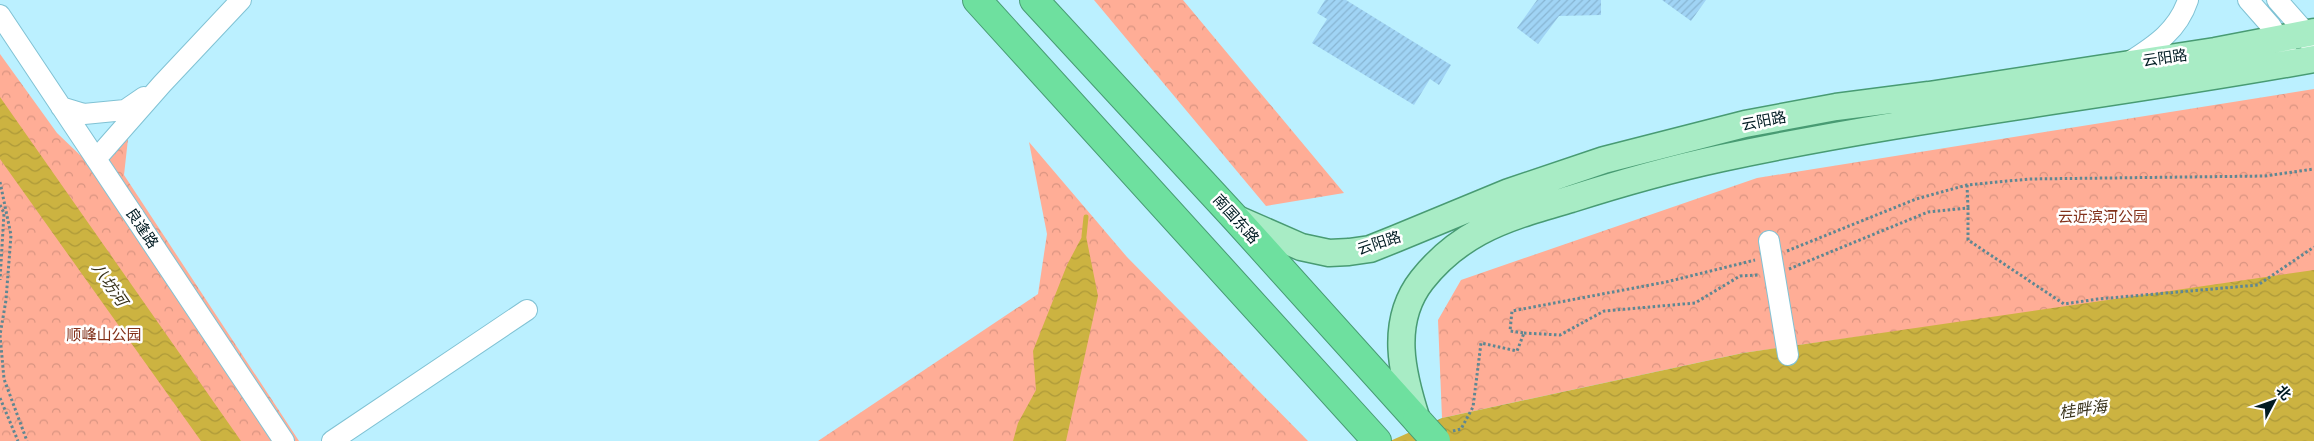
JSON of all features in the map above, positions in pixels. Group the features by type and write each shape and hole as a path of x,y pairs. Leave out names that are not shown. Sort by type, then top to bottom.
{"highway":[{"path":"978,0 1369,432"},
{"name":"南国东路","path":"1034,0 1236,219 1417,420 1441,437"}],"main road":[{"name":"云阳路","path":"1236,219 1301,248 1329,252 1370,249 1509,192 1604,160 1745,124 1836,107 1929,95 2280,39 2308,48"},
{"name":"云阳路","path":"1417,420 1405,384 1401,339 1408,305 1420,282 1437,263 1459,245 1505,221 1634,179 1765,149 2308,48"},
{"path":"1604,160 1589,172 1592,180 1634,179"}],"street":[{"path":"96,159 162,84 241,0"},
{"path":"2127,63 2154,46 2170,33 2183,15 2188,0"},
{"path":"2248,0 2280,39"},
{"path":"2277,0 2308,48"},
{"name":"良逢路","path":"0,15 284,441"},
{"path":"61,107 84,114 125,110 162,84"},
{"path":"1772,257 1788,355"},
{"path":"332,441 527,310"}],"path":[{"path":"1968,208 1928,212 1772,257 1666,282 1512,310 1510,332 1560,335 1604,310 1695,303 1772,257 1916,199 1967,186 2029,179 2266,176 2314,169"},
{"path":"0,182 11,236 6,300 0,335 4,379 28,441"},
{"path":"1967,186 1968,240 2064,304 2098,299 2258,286 2314,248"},
{"path":"0,206 4,213 0,280"},
{"path":"1441,437 1461,429 1473,406 1481,343 1517,351 1524,333"},
{"path":"0,398 18,441"}],"green space":[{"path":"1094,0 1183,0 1344,193 1266,206"},
{"name":"顺峰山公园","path":"0,54 57,133 80,155 128,139 124,175 299,441 0,441"},
{"name":"云近滨河公园","path":"2314,89 2314,273 1743,353 1442,418 1438,320 1461,280 1757,178"},
{"path":"1029,142 1127,257 1308,441 818,441 1038,294 1047,234"}],"water":[{"name":"八坊河","path":"0,97 241,441 201,441 0,159"},
{"path":"1085,231 1098,296 1066,441 1013,441 1018,423 1036,390 1033,351 1067,265"},
{"name":"桂畔海","path":"2314,270 2314,441 1390,441 1442,418 1743,353"}],"building":[{"path":"1325,0 1346,0 1451,65 1439,85 1430,79 1414,105 1312,43 1327,19 1317,13"},
{"path":"1537,0 1601,0 1601,15 1559,16 1538,44 1517,28"},
{"path":"1662,0 1706,0 1691,21"}],"waterway":[{"path":"1084,236 1086,217"}]}
